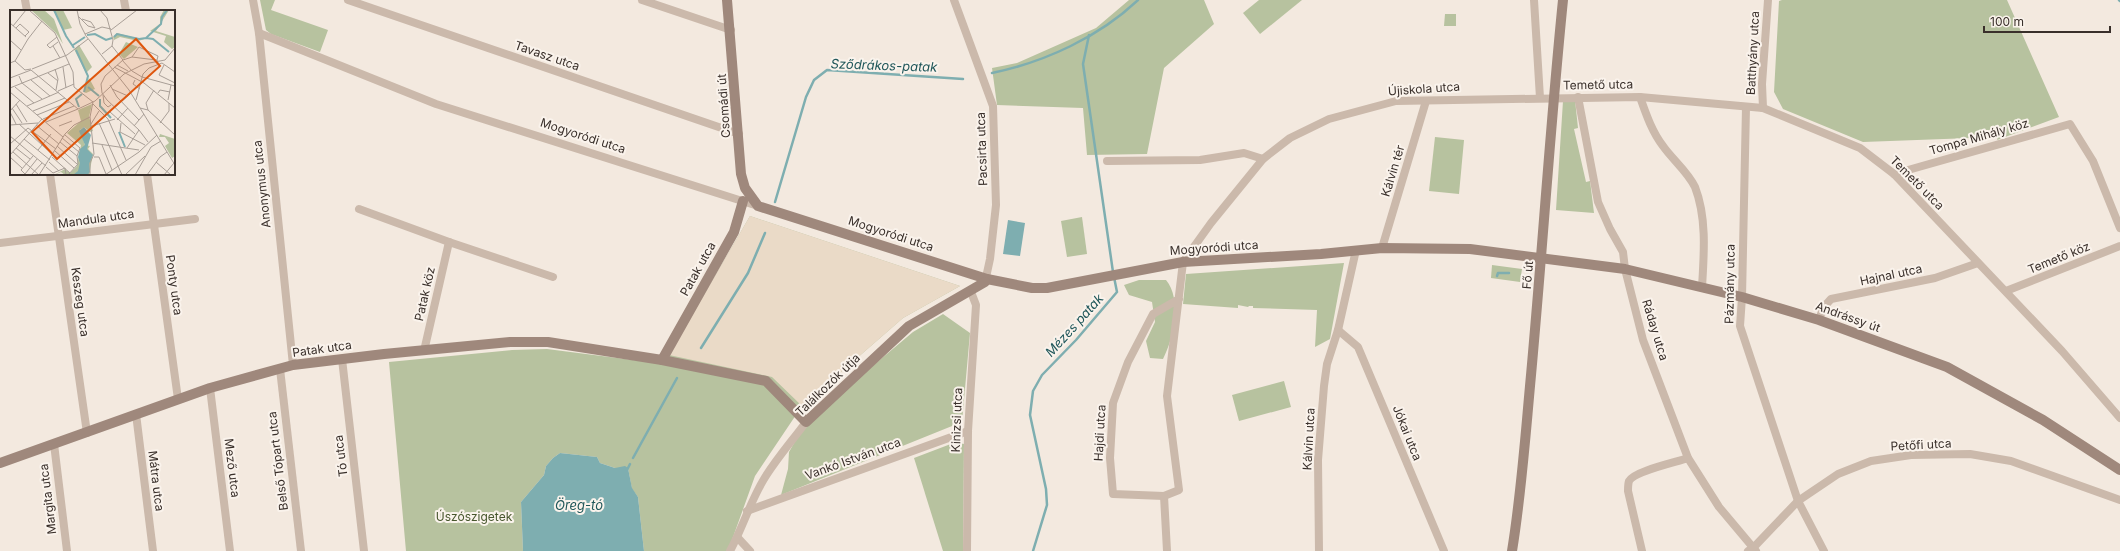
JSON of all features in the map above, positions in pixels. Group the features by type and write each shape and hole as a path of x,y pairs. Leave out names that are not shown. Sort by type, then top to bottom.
{"main road":[{"name":"Csomádi út","path":"727,0 731,30 741,174 745,188 758,206"},
{"name":"Fő út","path":"1512,551 1519,507 1542,257 1553,98 1563,0"},
{"name":"Patak utca","path":"662,360 734,232 744,201"},
{"name":"Mogyoródi utca","path":"758,206 986,280 1032,288 1046,288 1183,262 1382,248 1470,249 1542,257"},
{"name":"Andrássy út","path":"1542,257 1625,269 1702,286 1819,320 1947,367 2043,420 2120,470"},
{"name":"Találkozók útja","path":"806,422 909,326 971,292 986,280"},
{"name":"Patak utca","path":"0,463 210,388 293,365 342,358 510,342 548,342 662,360 766,381 806,422"}],"street":[{"path":"25,0 27,10"},
{"path":"124,0 126,10"},
{"name":"Anonymus utca","path":"253,0 259,33 293,365"},
{"name":"Tavasz utca","path":"348,0 739,134"},
{"path":"642,0 731,30"},
{"name":"Pacsirta utca","path":"954,0 993,106 996,205 986,280"},
{"path":"1534,0 1540,98"},
{"name":"Batthyány utca","path":"1763,108 1762,84 1768,0"},
{"name":"Mogyoródi utca","path":"259,33 436,104 758,206"},
{"name":"Ráday utca","path":"1578,97 1598,202 1610,229 1623,252 1625,269 1643,340 1688,458 1718,507 1752,550"},
{"path":"1640,97 1651,126 1662,146 1694,186 1700,206 1704,240 1702,286"},
{"name":"Temető utca","path":"1553,98 1640,97 1763,108 1860,148 1894,174 2062,351 2120,418"},
{"name":"Újiskola utca","path":"1183,262 1211,223 1263,159 1290,138 1329,119 1396,101 1426,101 1470,98 1553,98"},
{"name":"Kálvin tér","path":"1382,248 1426,101"},
{"name":"Pázmány utca","path":"1746,107 1742,297 1740,326 1798,501 1824,551"},
{"name":"Tompa Mihály köz","path":"1894,174 2070,124 2093,161 2120,228"},
{"path":"1107,161 1200,160 1244,154 1263,159"},
{"name":"Keszeg utca","path":"50,175 86,432"},
{"name":"Ponty utca","path":"147,175 178,399"},
{"name":"Patak utca","path":"744,201 745,188"},
{"path":"359,209 448,242 553,277"},
{"name":"Mandula utca","path":"0,243 195,219"},
{"name":"Patak köz","path":"424,351 448,242"},
{"name":"Temető köz","path":"2006,292 2120,246"},
{"path":"1338,330 1356,250"},
{"path":"1166,551 1164,496 1179,490 1166,396 1183,262"},
{"name":"Hajnal utca","path":"1819,320 1823,308 1831,299 1935,278 1978,263"},
{"name":"Kinizsi utca","path":"967,551 968,431 976,305 971,292"},
{"name":"Hajdi utca","path":"1164,496 1113,494 1110,458 1113,403 1128,362 1153,314 1179,299"},
{"name":"Kálvin utca","path":"1319,551 1318,460 1324,386 1327,364 1338,330"},
{"name":"Jókai utca","path":"1338,330 1358,347 1444,551"},
{"name":"Tó utca","path":"342,358 364,551"},
{"name":"Belső Tópart utca","path":"280,369 301,551"},
{"name":"Mező utca","path":"210,388 230,551"},
{"name":"Mátra utca","path":"136,414 153,551"},
{"name":"Találkozók útja","path":"730,551 738,538 747,510 764,478 806,422"},
{"name":"Vankó István utca","path":"747,510 968,431"},
{"name":"Margita utca","path":"54,444 67,551"},
{"name":"Petőfi utca","path":"1752,550 1798,501 1838,474 1871,461 1911,455 1970,454 2011,461 2120,500"},
{"path":"1642,551 1628,491 1629,481 1635,475 1688,458"},
{"path":"738,538 750,551"}],"green space":[{"path":"260,0 275,0 271,10 328,30 320,52 271,34 266,30"},
{"path":"1129,0 1204,0 1214,24 1164,68 1147,154 1087,155 1083,108 997,105 992,68 1017,63 1096,28"},
{"path":"1259,0 1302,0 1260,34 1243,13"},
{"path":"2007,0 2059,117 1997,140 1998,137 1863,142 1783,109 1774,92 1779,1"},
{"path":"1445,14 1456,14 1456,26 1444,26"},
{"path":"1575,100 1578,128 1574,129 1586,182 1590,181 1594,213 1556,210 1563,101"},
{"path":"1435,137 1464,140 1459,194 1429,191"},
{"name":"Úszószigetek","path":"750,216 960,286 903,318 802,406 755,476 728,551 644,551 638,497 632,489 628,468 615,468 600,463 597,457 560,453 546,466 544,475 521,502 523,551 406,551 389,362 512,350 547,349 664,364"},
{"path":"1082,217 1087,254 1067,257 1061,221"},
{"path":"1344,263 1330,339 1315,347 1317,310 1253,308 1253,306 1248,307 1238,305 1238,308 1183,304 1186,274"},
{"path":"1492,265 1522,269 1520,282 1491,278"},
{"path":"1139,280 1166,280 1174,297 1175,319 1167,350 1163,359 1150,358 1146,341 1155,322 1152,302 1129,295 1124,285"},
{"path":"943,314 970,333 962,422 781,495 788,469 789,452 806,422 913,332"},
{"path":"1284,381 1291,407 1239,421 1232,395"},
{"path":"956,442 964,444 963,551 943,551 914,458"}],"shaded area":[{"path":"750,216 960,286 903,318 802,406 772,377 669,355"}],"water":[{"path":"1008,220 1025,223 1020,256 1003,254"},
{"name":"Öreg-tó","path":"560,453 597,457 600,463 615,468 625,466 628,468 632,488 638,497 644,551 523,551 521,502 544,475 546,466"}],"waterway":[{"name":"Sződrákos-patak","path":"992,73 1032,62 1070,46 1106,25 1138,0"},
{"name":"Mézes patak","path":"1089,35 1083,64 1113,272"},
{"name":"Sződrákos-patak","path":"775,202 806,97 814,80 827,70 963,79"},
{"name":"Sződrákos-patak","path":"701,348 748,273 765,233"},
{"path":"1497,276 1498,273 1509,273"},
{"name":"Mézes patak","path":"1033,551 1047,505 1046,489 1030,415 1033,391 1042,375 1076,340 1117,292 1114,277"},
{"name":"Sződrákos-patak","path":"633,458 677,378"},
{"name":"Sződrákos-patak","path":"627,470 630,464"}]}
